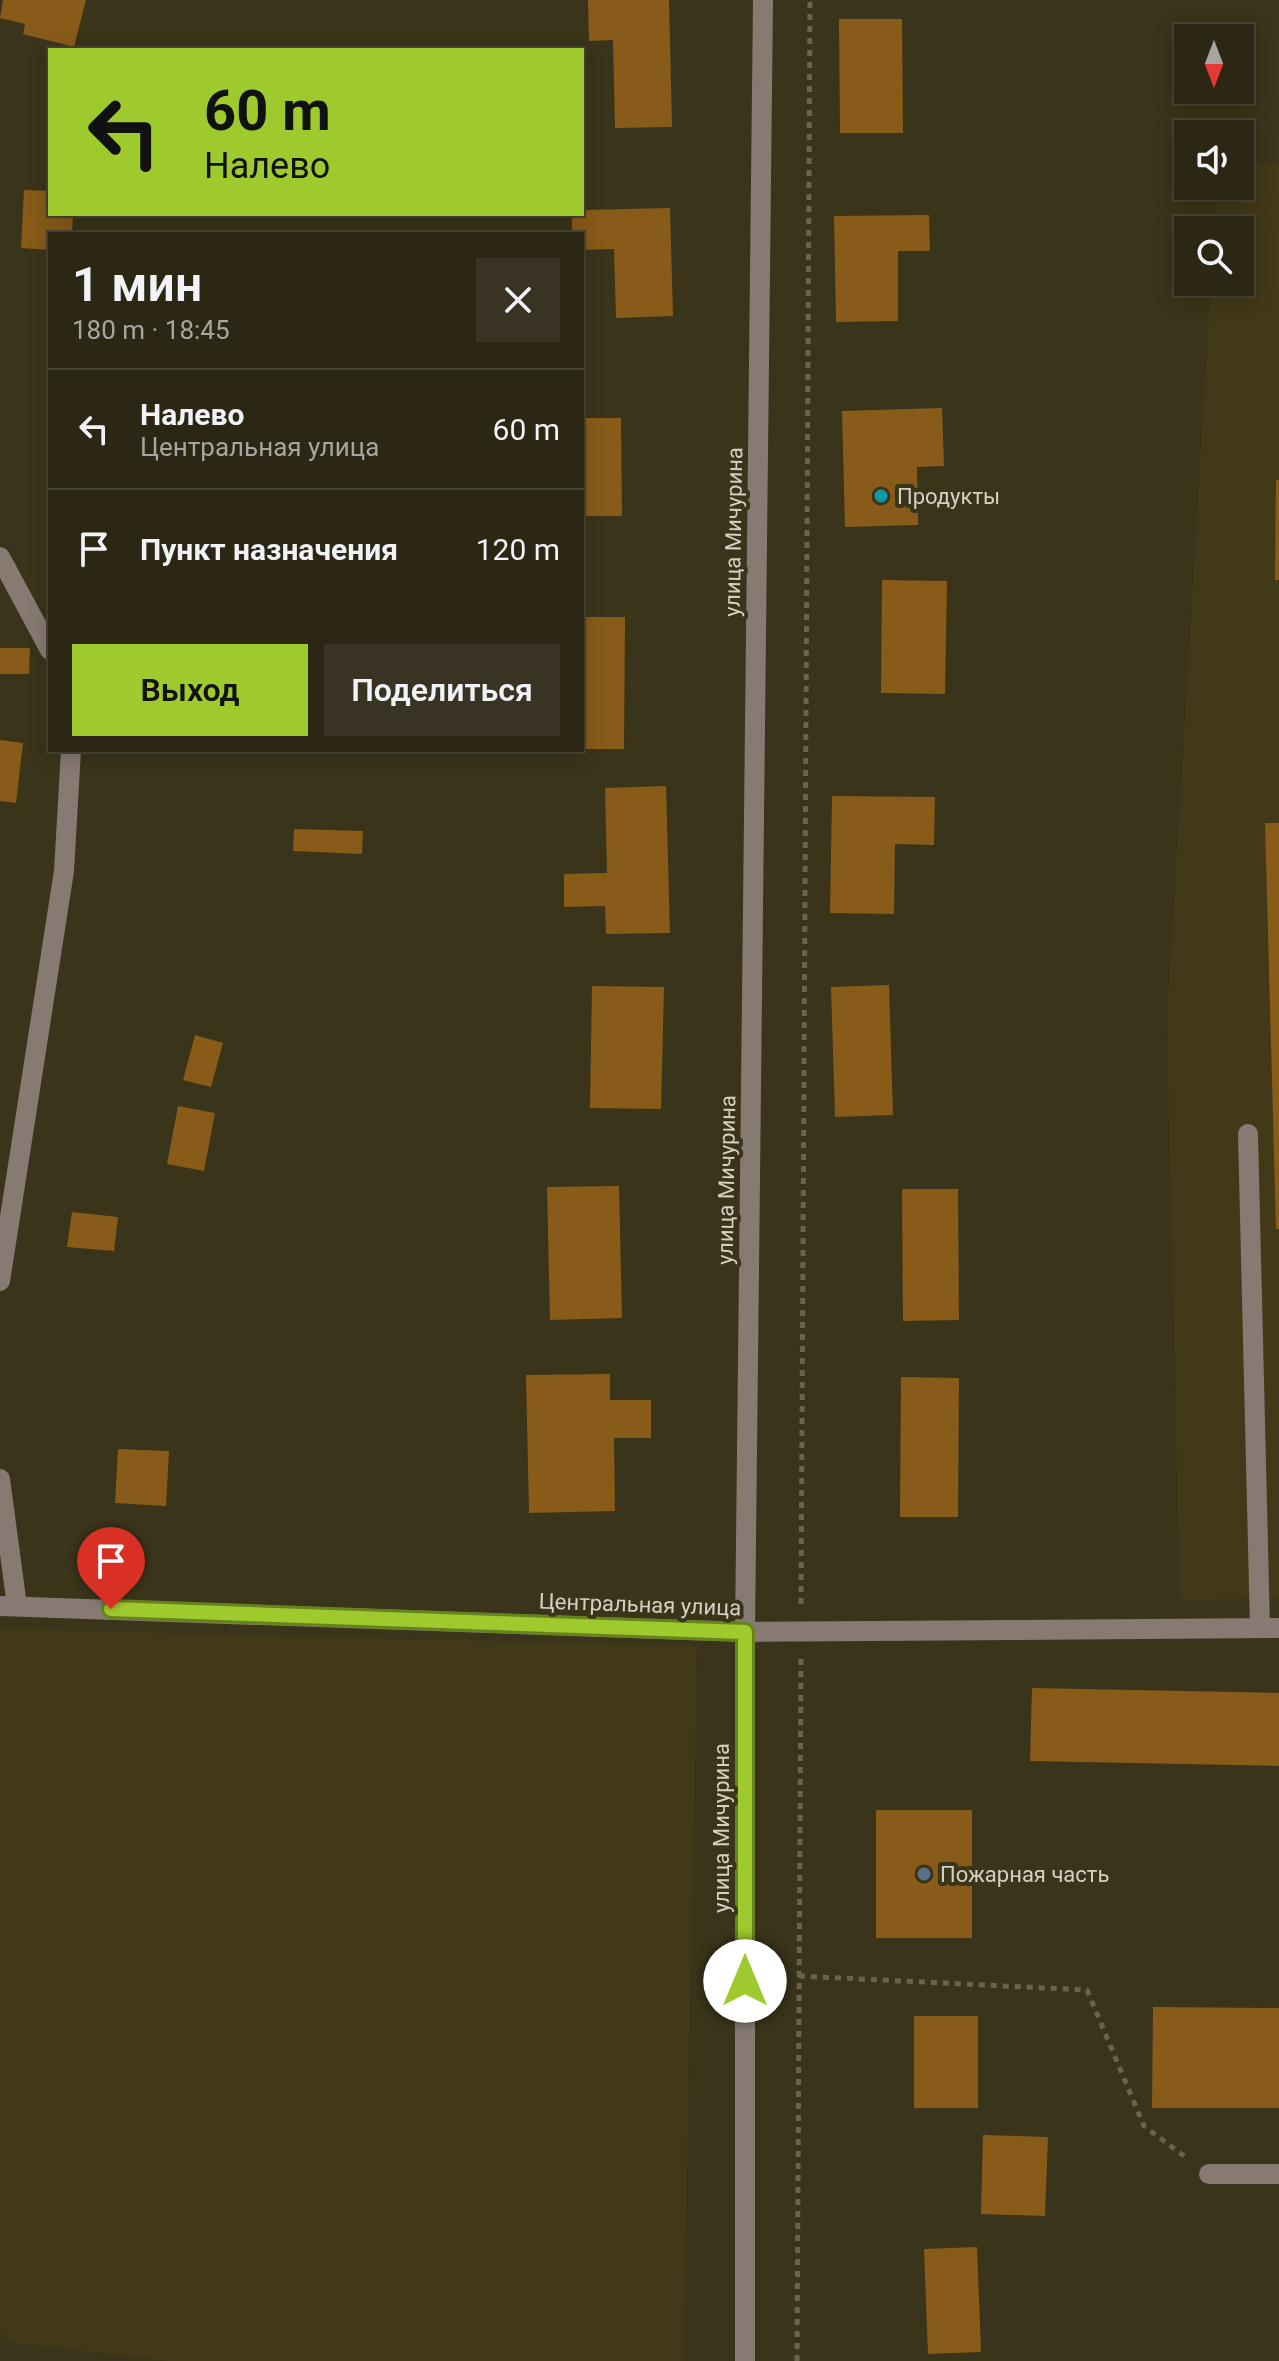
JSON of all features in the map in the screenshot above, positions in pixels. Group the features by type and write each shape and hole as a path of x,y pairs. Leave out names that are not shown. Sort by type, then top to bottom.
{"street":[{"name":"улица Мичурина","path":"745,2361 745,1632 763,0"},
{"path":"0,557 48,646"},
{"path":"0,1281 64,871 71,752"},
{"path":"1248,1134 1269,1628"},
{"path":"0,1479 8,1606"},
{"name":"Центральная улица","path":"8,1606 745,1632 1269,1628"},
{"path":"1209,2174 1279,2174"}],"path":[{"path":"797,2361 810,0"},
{"path":"799,1976 1087,1990 1144,2126 1209,2174"}],"shaded area":[{"path":"1279,161 1279,1598 1180,1600 1167,1021 1210,296 1254,296 1254,216 1215,216 1215,200 1254,200 1254,165"},
{"path":"0,1629 697,1646 683,2361 169,2361 16,2343 0,2333"}],"building":[{"path":"3,0 86,0 74,47 23,34 25,24 0,18"},
{"path":"588,0 669,0 672,127 615,128 613,40 589,41"},
{"path":"839,19 902,19 903,133 840,133"},
{"path":"24,190 48,191 48,216 73,216 72,232 48,232 48,250 21,248"},
{"path":"670,208 673,316 616,318 614,249 584,250 584,232 572,232 572,216 584,216 584,210"},
{"path":"929,215 930,251 898,251 898,321 836,322 834,216"},
{"name":"Продукты","path":"942,408 944,466 917,467 918,525 845,527 842,411"},
{"path":"584,418 621,418 622,516 584,516"},
{"path":"1276,480 1279,480 1279,580 1275,580"},
{"path":"882,580 947,581 945,694 881,693"},
{"path":"584,617 625,617 624,749 584,749"},
{"path":"0,648 30,648 29,674 0,674"},
{"path":"0,740 23,743 16,803 0,801"},
{"path":"666,786 670,933 606,934 605,906 564,907 564,874 607,873 605,788"},
{"path":"832,796 935,797 934,845 895,844 894,914 830,913"},
{"path":"1265,823 1279,823 1279,1229 1276,1229"},
{"path":"294,829 363,831 362,854 293,851"},
{"path":"889,985 893,1115 835,1117 831,987"},
{"path":"592,986 664,987 661,1109 590,1108"},
{"path":"195,1035 223,1043 211,1087 183,1080"},
{"path":"178,1106 215,1113 204,1171 167,1164"},
{"path":"619,1186 622,1318 550,1320 547,1187"},
{"path":"902,1189 958,1189 959,1320 903,1321"},
{"path":"72,1212 118,1217 114,1251 67,1247"},
{"path":"610,1374 610,1400 651,1400 651,1438 614,1438 615,1511 529,1513 526,1375"},
{"path":"901,1377 959,1378 958,1517 900,1517"},
{"path":"118,1449 169,1451 166,1506 115,1503"},
{"path":"1032,1688 1279,1693 1279,1766 1030,1761"},
{"name":"Пожарная часть","path":"876,1810 972,1810 972,1938 876,1938"},
{"path":"1153,2007 1279,2008 1279,2108 1152,2108"},
{"path":"914,2016 978,2016 978,2108 914,2108"},
{"path":"983,2135 1048,2137 1045,2216 981,2214"},
{"path":"977,2247 981,2352 928,2354 924,2249"}],"place":[{"name":"Продукты","path":"881,496"},
{"name":"Пожарная часть","path":"924,1874"}],"route":[{"path":"111,1609 745,1632 745,1981"}]}
